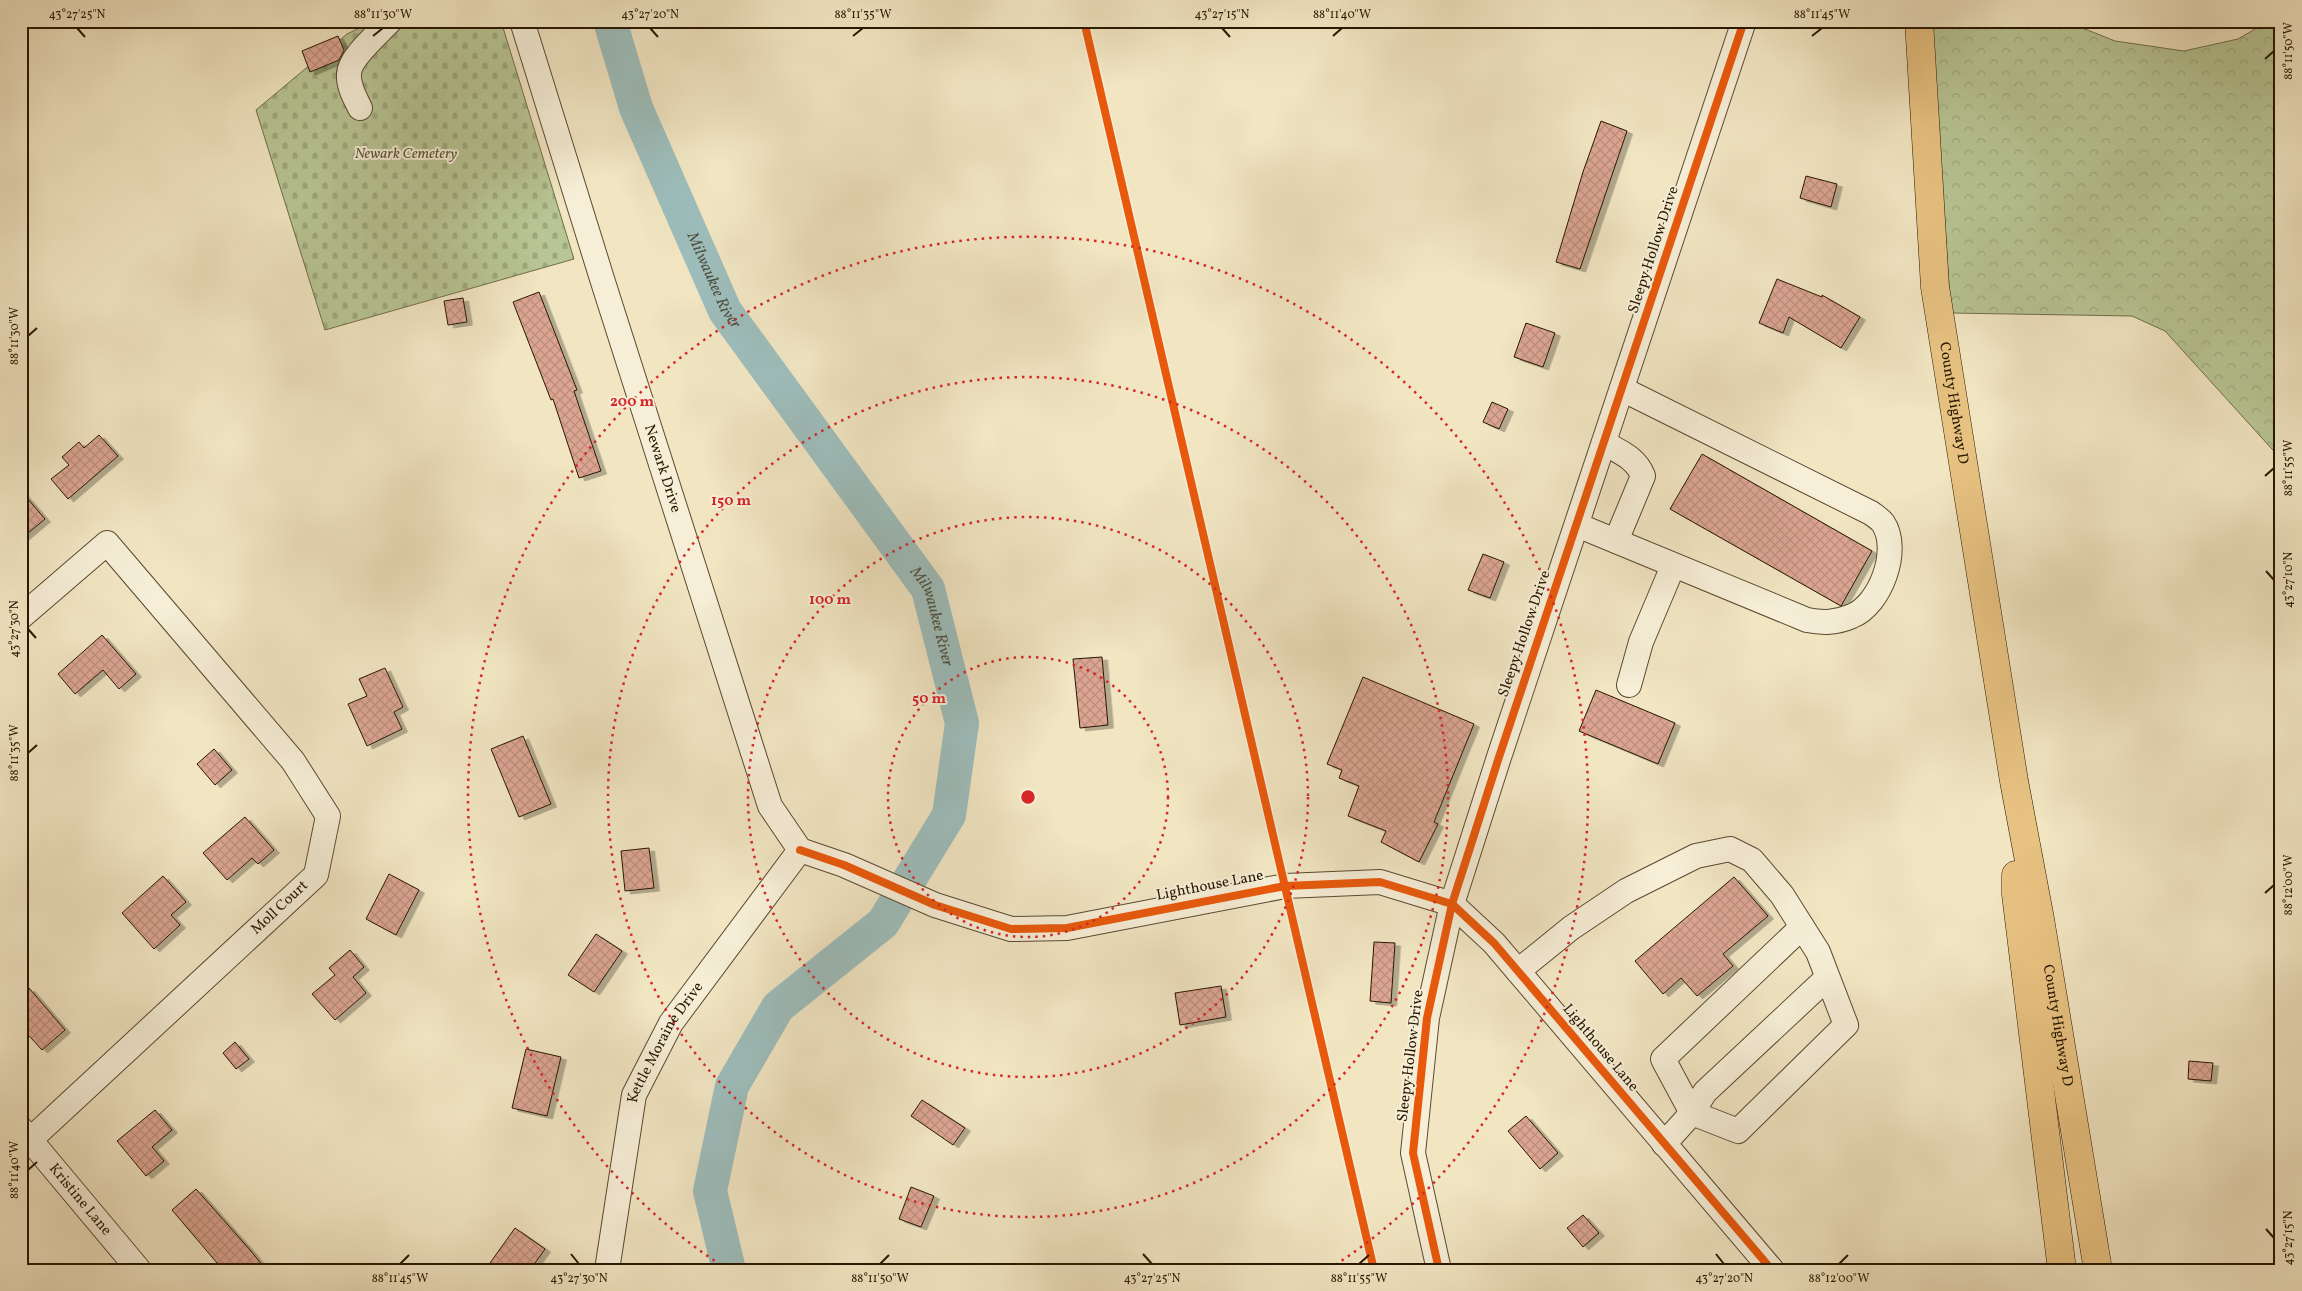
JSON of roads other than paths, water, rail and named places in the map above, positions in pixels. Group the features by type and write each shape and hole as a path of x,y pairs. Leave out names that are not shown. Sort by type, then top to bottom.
{"main road":[{"name":"County Highway D","path":"1918,21 1935,287 2014,781 2040,920 2098,1270"},
{"name":"County Highway D","path":"2014,781 2016,894 2062,1270"}],"street":[{"path":"360,108 350,86 348,73 361,51 390,21"},
{"name":"Newark Drive","path":"522,21 770,806 800,850"},
{"name":"Sleepy Hollow Drive","path":"1439,1270 1413,1153 1427,1018 1452,904 1499,756 1744,21"},
{"path":"1577,525 1806,620 1826,623 1853,616 1870,601 1885,579 1890,544 1883,523 1871,513 1622,389"},
{"path":"1604,444 1632,459 1640,466 1644,476 1616,541"},
{"name":"Moll Court","path":"21,617 106,543 293,761 328,816 316,875 26,1134"},
{"path":"1630,685 1641,642 1673,566"},
{"path":"1518,971 1571,928 1626,891 1696,856 1730,849 1752,860 1782,895 1818,952 1846,1025 1738,1131 1692,1113 1662,1059 1802,927"},
{"name":"Lighthouse Lane","path":"800,850 844,865 935,906 1011,929 1067,928 1285,886 1320,883 1380,882 1452,904 1494,943 1772,1270"},
{"name":"Kettle Moraine Drive","path":"607,1270 634,1095 671,1024 800,850"},
{"path":"1664,1144 1692,1113 1705,1092 1827,978"},
{"name":"Kristine Lane","path":"26,1134 139,1270"}],"waterway":[{"name":"Milwaukee River","path":"610,21 636,108 725,311 928,589 962,723 949,815 883,923 778,1007 732,1086 710,1191 729,1270"}],"park label":[{"name":"Newark Cemetery","path":"406,154"}]}
